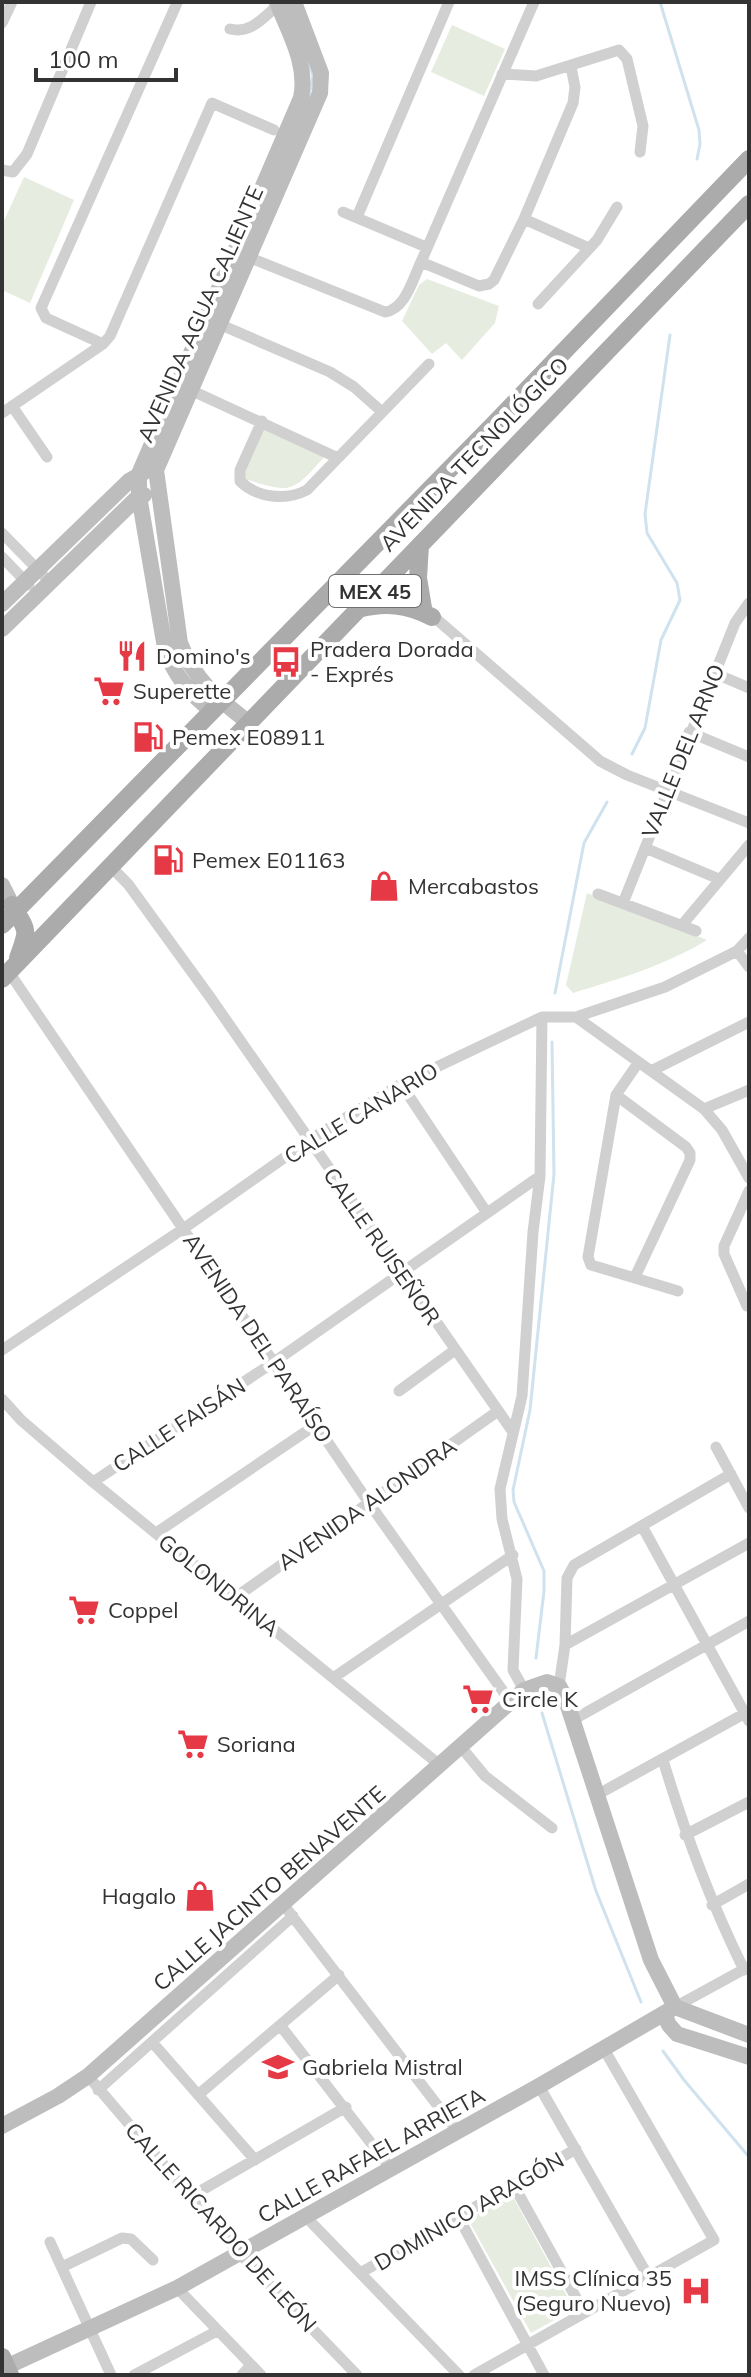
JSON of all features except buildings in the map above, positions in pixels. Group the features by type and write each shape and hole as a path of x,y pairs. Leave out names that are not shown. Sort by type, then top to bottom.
{"main road":[{"name":"AVENIDA TECNOLÓGICO","path":"7,917 494,424 749,159"},
{"name":"AVENIDA TECNOLÓGICO","path":"8,972 749,205"},
{"path":"494,424 497,439 509,452"},
{"path":"470,448 480,449 485,454 491,470"},
{"path":"420,545 418,578 428,613"},
{"path":"358,609 403,605 428,613"},
{"path":"7,917 26,930 26,939 8,972"}],"street":[{"path":"2,23 12,2"},
{"path":"2,170 9,172 16,169 27,154 91,2"},
{"path":"357,217 449,2"},
{"path":"103,344 46,318 41,311 177,3"},
{"path":"230,29 240,31 250,28 283,3"},
{"name":"AVENIDA AGUA CALIENTE","path":"216,706 180,643 156,470 184,387 242,254 320,93 321,73 283,3"},
{"path":"242,254 385,312 396,309 421,262 502,74 528,4"},
{"path":"502,74 529,77 571,67 611,51 623,52 643,126 640,152"},
{"path":"421,262 479,286 489,284 496,277 573,103 575,87 571,67"},
{"path":"47,457 7,409 103,344 115,328 212,103 274,130"},
{"path":"538,304 589,248 617,207"},
{"path":"343,212 426,247"},
{"path":"524,219 589,248"},
{"name":"AVENIDA AGUA CALIENTE","path":"242,254 219,324 139,474 139,496 170,663 192,695 248,722"},
{"path":"219,324 330,372 354,387 381,411"},
{"path":"262,421 239,473 240,481 253,490 287,497 298,495 307,490 429,364"},
{"path":"184,387 338,458"},
{"path":"2,629 37,581 139,474 156,470"},
{"path":"2,604 37,581 139,496 158,492"},
{"path":"2,533 37,581"},
{"path":"2,557 37,581"},
{"path":"388,577 600,761 627,775 749,823"},
{"name":"VALLE DEL ARNO","path":"623,903 689,732 735,623 749,603"},
{"path":"735,623 749,628"},
{"path":"714,673 749,688"},
{"path":"689,732 749,757"},
{"path":"682,925 749,845"},
{"path":"645,848 719,879"},
{"name":"CALLE RUISEÑOR","path":"110,866 128,884 210,997 513,1432"},
{"path":"2,885 7,917"},
{"path":"598,894 696,931"},
{"name":"CALLE CANARIO","path":"2,1350 308,1141 401,1084 542,1017 576,1017 665,987 737,951 749,938"},
{"path":"737,951 749,967"},
{"name":"AVENIDA DEL PARAÍSO","path":"8,972 369,1503 510,1701"},
{"path":"542,1017 540,1176 533,1232 522,1396 500,1489 502,1519 517,1579 513,1670 524,1690 547,1682 559,1686"},
{"path":"576,1017 704,1109 722,1130 749,1178"},
{"path":"651,1071 749,1022"},
{"path":"638,1063 616,1095 588,1257 591,1265 678,1291"},
{"path":"401,1084 487,1213"},
{"path":"704,1109 749,1090"},
{"path":"616,1095 690,1153 690,1160 635,1277"},
{"name":"CALLE FAISÁN","path":"93,1482 274,1362 540,1176"},
{"path":"747,1306 724,1254 724,1246 749,1191"},
{"path":"399,1391 455,1350"},
{"name":"GOLONDRINA","path":"2,1399 30,1429 93,1482 441,1766"},
{"name":"AVENIDA ALONDRA","path":"236,1597 498,1411"},
{"path":"156,1533 317,1424"},
{"path":"716,1447 749,1508"},
{"path":"731,1474 574,1565 567,1578 565,1645 559,1686 670,2010 669,2025 677,2034 749,2057"},
{"path":"595,1796 748,1715 642,1526"},
{"path":"565,1645 749,1543"},
{"path":"333,1678 513,1555"},
{"path":"571,1721 749,1621"},
{"name":"CALLE JACINTO BENAVENTE","path":"2,2126 58,2096 93,2083 288,1910 524,1690"},
{"path":"461,1747 485,1776 552,1828"},
{"path":"663,1760 685,1835 712,1905 747,1968"},
{"path":"685,1835 749,1802"},
{"path":"712,1905 749,1884"},
{"path":"93,2083 152,2042 288,1910 458,2132"},
{"name":"CALLE RAFAEL ARRIETA","path":"6,2366 177,2288 747,1968"},
{"path":"198,2095 339,1975"},
{"path":"670,2010 749,2035"},
{"path":"280,2025 391,2169"},
{"path":"152,2042 255,2160"},
{"path":"474,2375 714,2240 604,2049"},
{"name":"CALLE RICARDO DE LEÓN","path":"93,2083 239,2253 357,2375"},
{"path":"539,2086 648,2276"},
{"path":"190,2197 346,2107"},
{"name":"DOMINICO ARAGÓN","path":"362,2272 576,2149"},
{"path":"513,2184 584,2312"},
{"path":"306,2217 459,2375"},
{"path":"459,2218 544,2375"},
{"path":"62,2267 122,2238 131,2239 153,2260"},
{"path":"50,2242 111,2375"},
{"path":"177,2288 261,2375"},
{"path":"134,2375 217,2331"},
{"path":"242,2375 251,2365"}],"shaded area":[{"path":"452,25 505,49 484,96 431,72"},
{"path":"24,177 74,200 30,303 2,290 2,225"},
{"path":"427,279 499,306 495,323 462,360 446,343 432,354 402,321 419,285"},
{"path":"260,427 325,456 305,477 290,487 273,487 245,479 243,470"},
{"path":"587,893 707,940 659,964 573,993 566,985"},
{"path":"512,2195 574,2309 531,2333 468,2219"}],"waterway":[{"path":"660,2 699,130 697,159"},
{"path":"308,62 313,76 308,101"},
{"path":"632,754 645,728 661,640 680,600 677,583 647,533 645,514 670,335"},
{"path":"555,993 584,843 607,802"},
{"path":"536,1658 544,1571 514,1502 513,1490 530,1410 554,1174 552,1042"},
{"path":"542,1713 596,1891 641,2002"},
{"path":"663,2051 749,2157"}],"place":[{"name":"Domino's","path":"132,656"},
{"name":"Pradera Dorada - Exprés","path":"286,662"},
{"name":"Superette","path":"109,691"},
{"name":"Pemex E08911","path":"148,737"},
{"name":"Pemex E01163","path":"168,860"},
{"name":"Mercabastos","path":"384,886"},
{"name":"Coppel","path":"84,1610"},
{"name":"Circle K","path":"478,1699"},
{"name":"Soriana","path":"193,1744"},
{"name":"Hagalo","path":"200,1896"},
{"name":"Gabriela Mistral","path":"278,2067"},
{"name":"IMSS Clínica 35 (Seguro Nuevo)","path":"696,2291"}]}
